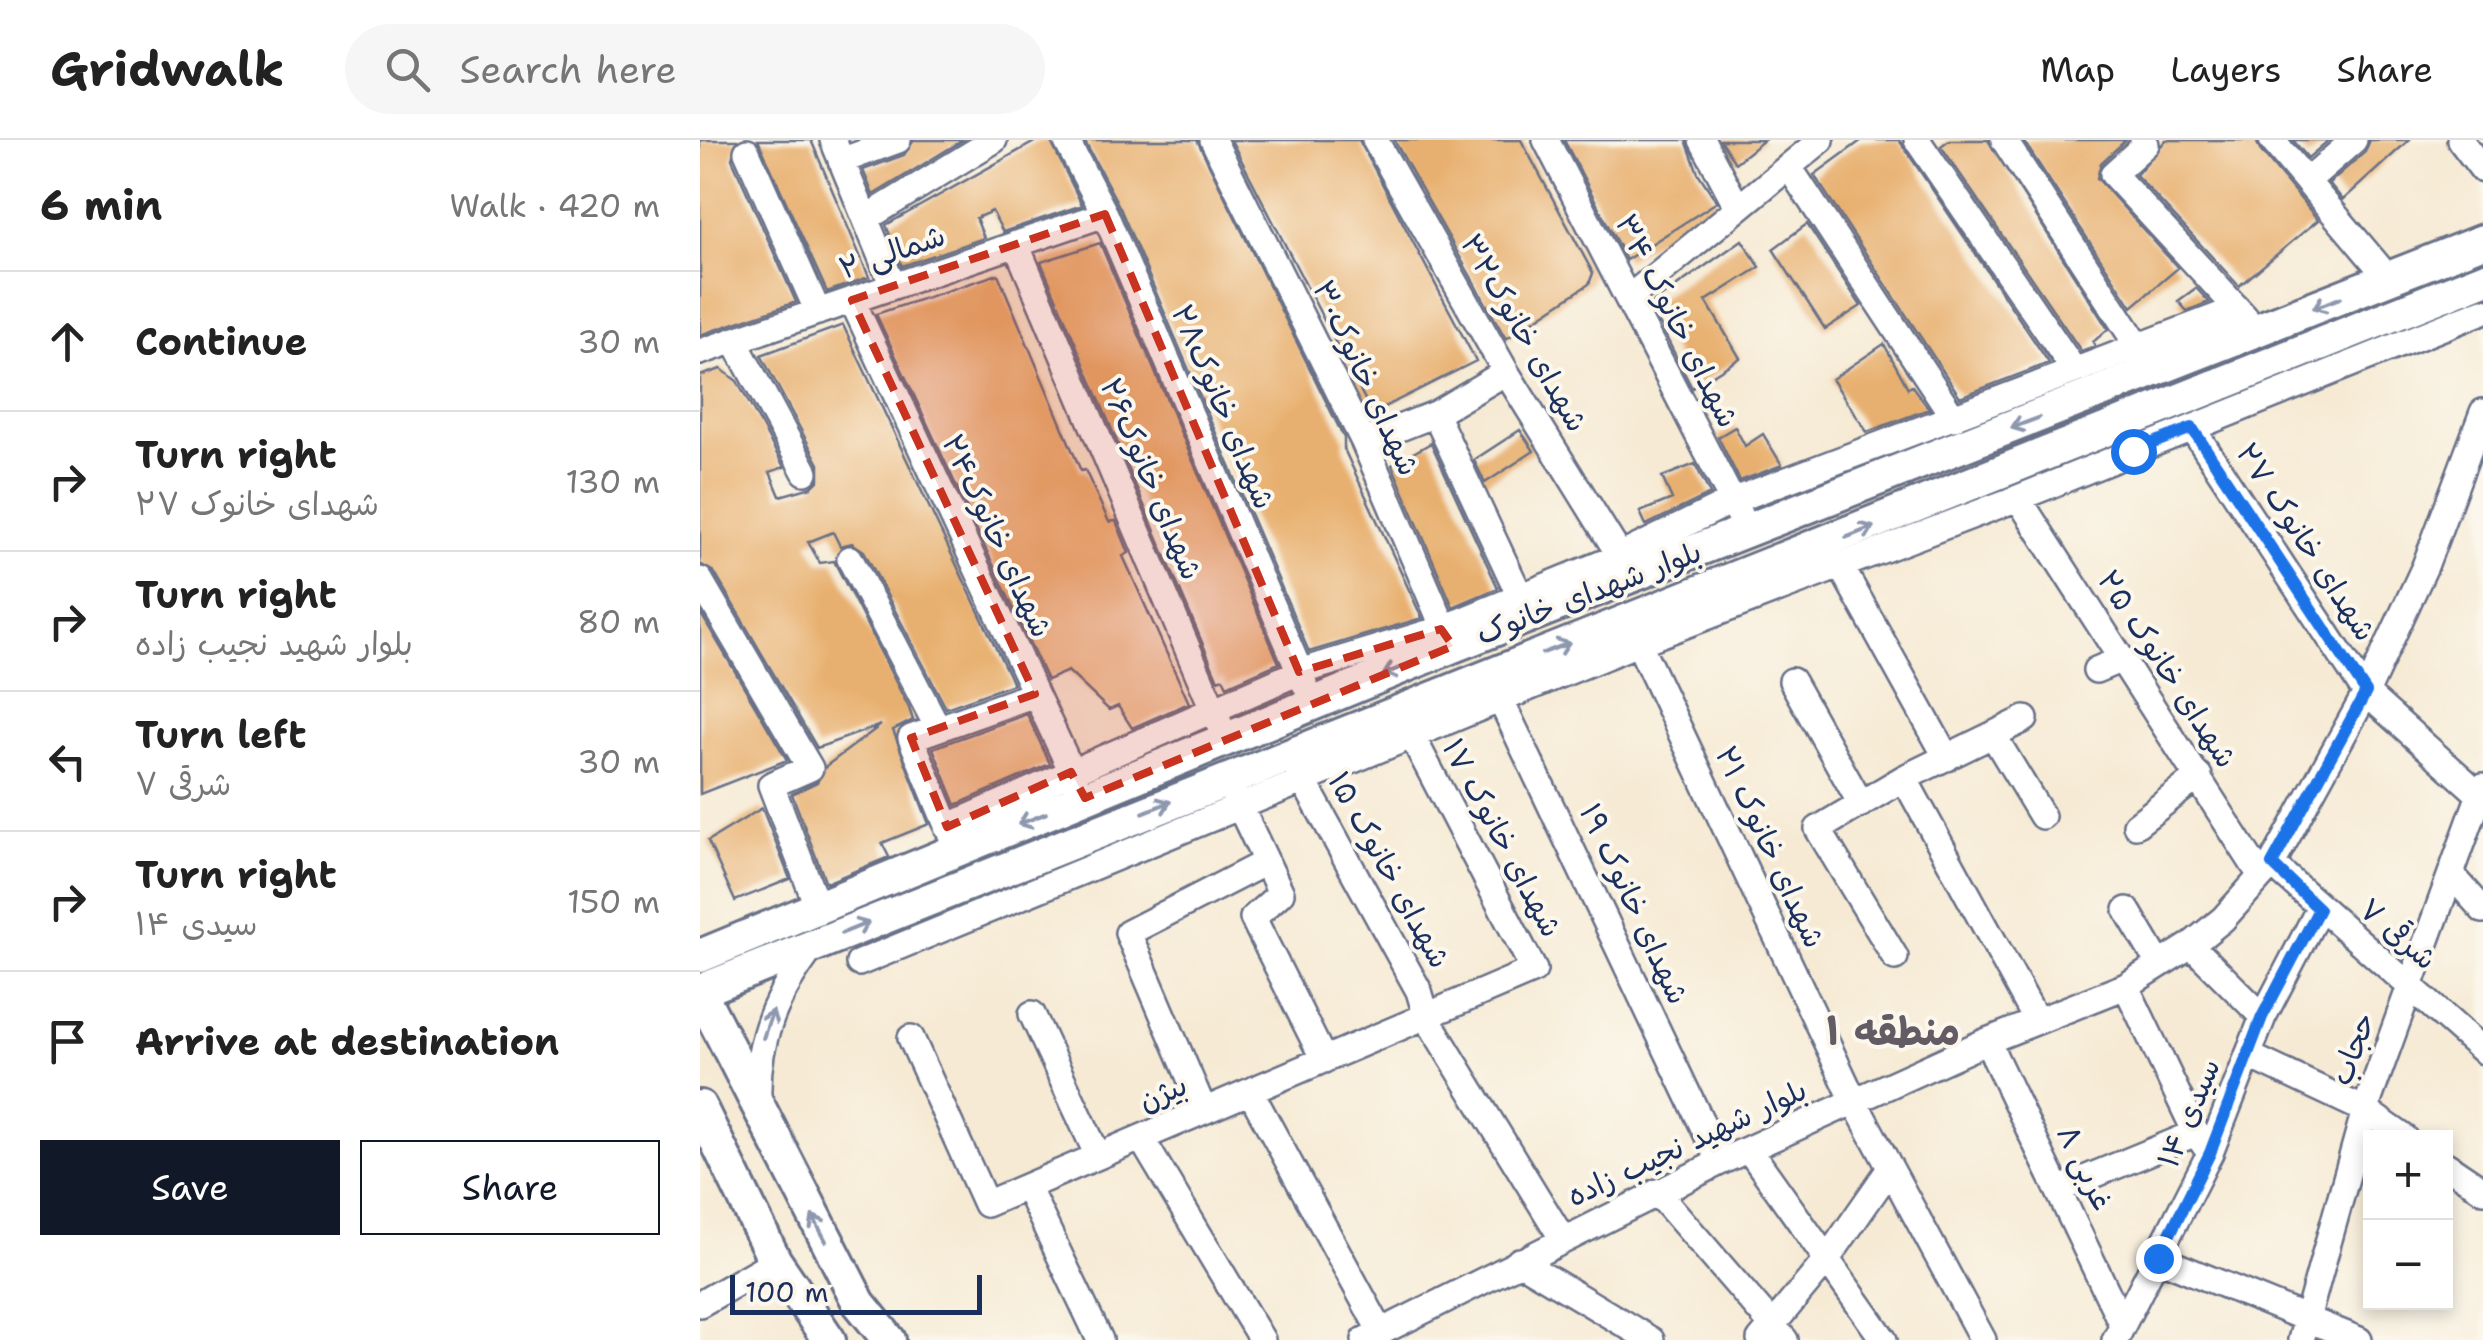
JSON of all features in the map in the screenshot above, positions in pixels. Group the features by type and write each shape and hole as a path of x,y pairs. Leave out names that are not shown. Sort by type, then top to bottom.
{"main road":[{"name":"بلوار شهدای خانوک","path":"700,956 818,908 952,838 1220,725 1314,703 1447,638 1749,532 2146,359 2247,320 2389,279 2483,241"},
{"name":"بلوار شهدای خانوک","path":"700,992 814,945 1234,793 1633,631 2128,439 2483,279"},
{"path":"700,992 707,1023 859,1303 889,1340"},
{"path":"700,1107 775,1261 828,1340"}],"street":[{"path":"893,286 868,217 837,151 898,140"},
{"path":"868,217 994,140"},
{"name":"شهدای خانوک۲۸","path":"1066,140 1106,214 1314,703"},
{"name":"شهدای خانوک۳۰","path":"1213,140 1364,442 1447,638"},
{"name":"شهدای خانوک۳۲","path":"1375,140 1506,372 1620,556"},
{"name":"۳۴ شهدای خانوک","path":"1546,140 1749,532"},
{"path":"1702,140 1738,208"},
{"path":"1630,297 1820,140"},
{"path":"1917,140 2074,370"},
{"path":"1220,725 1299,672 1447,638 1520,596 1620,556 1732,501 2074,370 2146,359 2004,140"},
{"path":"2143,140 2146,144 2113,174 2247,320"},
{"path":"2272,140 2389,279"},
{"path":"2306,181 2354,140"},
{"path":"2460,140 2483,170"},
{"path":"748,152 818,312"},
{"path":"1789,166 1954,418"},
{"name":"شمالی ۲","path":"700,352 1106,214"},
{"name":"شهدای خانوک۲۶","path":"1016,244 1220,725"},
{"name":"شهدای خانوک۲۴","path":"852,300 1078,785"},
{"path":"1723,597 1840,565 1926,519 2018,498 2128,439 2192,428 2483,311"},
{"path":"734,340 806,472"},
{"path":"1364,442 1435,414 1506,372"},
{"name":"بلوار شهید نجیب زاده","path":"1373,1336 1720,1162 1750,1152 1987,1040 2126,986 2191,946 2266,870 2366,692 2425,566 2483,412"},
{"path":"1435,414 1520,596"},
{"name":"شهدای خانوک ۲۷","path":"2192,428 2366,692 2482,791"},
{"name":"شهدای خانوک ۲۵","path":"2018,498 2198,776 2266,870"},
{"path":"850,558 938,728"},
{"path":"1840,565 1946,758"},
{"path":"700,580 810,768 771,785 818,908"},
{"name":"شهدای خانوک ۲۱","path":"1633,631 1854,1100 1983,1340"},
{"path":"2096,670 2122,659"},
{"path":"1792,682 1861,804"},
{"path":"1297,767 1412,736 1495,687"},
{"name":"شهدای خانوک ۱۹","path":"1495,687 1720,1162"},
{"path":"952,838 911,738 1034,694"},
{"path":"1895,957 1818,828 1904,778 2025,719"},
{"path":"1993,735 2042,816"},
{"name":"شهدای خانوک ۱۷","path":"1412,736 1534,970"},
{"name":"شهدای خانوک ۱۵","path":"1297,767 1419,991 1427,1018 1562,1238"},
{"path":"2136,825 2198,776"},
{"path":"1904,778 2038,1021"},
{"name":"حجاب","path":"2304,1331 2365,1110 2482,791"},
{"path":"859,963 1234,793 1281,893 1253,918 1324,1060"},
{"path":"1204,1111 1128,933 1266,862"},
{"name":"شرقی ۷","path":"2266,870 2319,909 2483,1051"},
{"path":"2452,875 2483,910"},
{"name":"سیدی ۱۴","path":"2119,1332 2158,1258 2203,1143 2248,1055 2262,1017 2319,909"},
{"path":"2127,910 2159,964"},
{"path":"758,1114 757,1063 766,1029 779,995 814,945"},
{"path":"2191,946 2262,1017"},
{"name":"بیژن","path":"911,1038 986,1204 1534,970"},
{"path":"2060,1189 2203,1143 2126,986"},
{"path":"1032,1014 1098,1156"},
{"name":"غربی ۸","path":"1987,1040 2060,1189 2119,1332"},
{"path":"2248,1055 2365,1110 2394,1130"},
{"path":"1250,1091 1373,1336"},
{"path":"1141,1138 1262,1340"},
{"path":"1750,1152 1884,1340"},
{"path":"1658,1192 1772,1335 1889,1170"},
{"path":"2453,1170 2483,1190"},
{"path":"1027,1186 1100,1340"},
{"path":"2158,1258 2304,1331 2359,1340"},
{"path":"700,1304 775,1261"},
{"path":"1519,1261 1651,1340"}],"highlighted area":[{"path":"1105,214 1299,672 1441,629 1453,646 1085,798 1071,772 947,827 911,738 1035,694 852,300"}],"building":[{"path":"700,140 737,140 732,159 796,302 700,335"},
{"path":"758,140 811,140 869,277 827,292"},
{"path":"914,140 963,140 873,195 863,170 904,155"},
{"path":"1038,140 1050,140 1082,205 1003,232 992,211 976,218 984,238 902,266 886,225"},
{"path":"1084,140 1197,140 1344,438 1344,449 1422,618 1309,652 1120,208"},
{"path":"1231,140 1359,140 1476,361 1372,413"},
{"path":"1394,140 1521,140 1593,273 1589,284 1506,339"},
{"path":"1564,140 1686,140 1698,173 1717,202 1626,260"},
{"path":"1720,140 1764,140 1735,163"},
{"path":"1862,140 1899,140 2049,363 1960,397 1814,175"},
{"path":"1949,140 1988,140 2108,329 2093,342 2095,346 2081,351 1941,146"},
{"path":"2023,140 2126,140 2101,163 2097,178 2178,268 2132,307"},
{"path":"2166,140 2256,140 2318,220 2239,286 2136,175"},
{"path":"2293,140 2329,140 2308,158"},
{"path":"2370,140 2409,140 2343,200 2329,183 2365,152"},
{"path":"1807,224 1861,306 1825,329 1773,249"},
{"path":"1742,240 1760,267 1706,301 1740,358 1692,388 1650,305"},
{"path":"1100,243 1279,663 1227,686 1223,678 1218,680 1041,262"},
{"path":"998,274 1081,471 1085,470 1109,522 1116,521 1129,553 1123,556 1189,703 1132,728 1118,706 1109,710 1068,671 1047,680 876,314"},
{"path":"2196,288 2209,302 2187,311 2178,301"},
{"path":"843,325 1013,684 946,708 864,551 852,543 840,546 833,532 808,542 820,563 834,561 909,708 913,720 893,730 929,824 882,843 889,857 826,883 792,794 817,782 826,766 881,725 817,748 714,572 700,564 700,376 721,369 737,381 784,467 770,472 780,496 812,487 819,480 819,464 761,355"},
{"path":"1884,344 1908,388 1912,386 1929,409 1867,432 1832,379"},
{"path":"1735,427 1745,446 1763,434 1782,465 1740,481 1718,437"},
{"path":"1520,430 1534,451 1485,483 1474,460"},
{"path":"1431,443 1498,588 1453,607 1392,465"},
{"path":"1695,464 1710,494 1646,525 1640,512 1672,499 1662,477"},
{"path":"700,612 787,760 700,794"},
{"path":"1027,714 1050,764 956,805 933,748"},
{"path":"762,808 790,879 735,901 708,841"}],"district":[{"name":"منطقه ۱","path":"1893,1031"}],"route":[{"path":"2133,451 2192,428 2366,692 2272,864 2319,909 2262,1017 2210,1153 2158,1258"}]}
